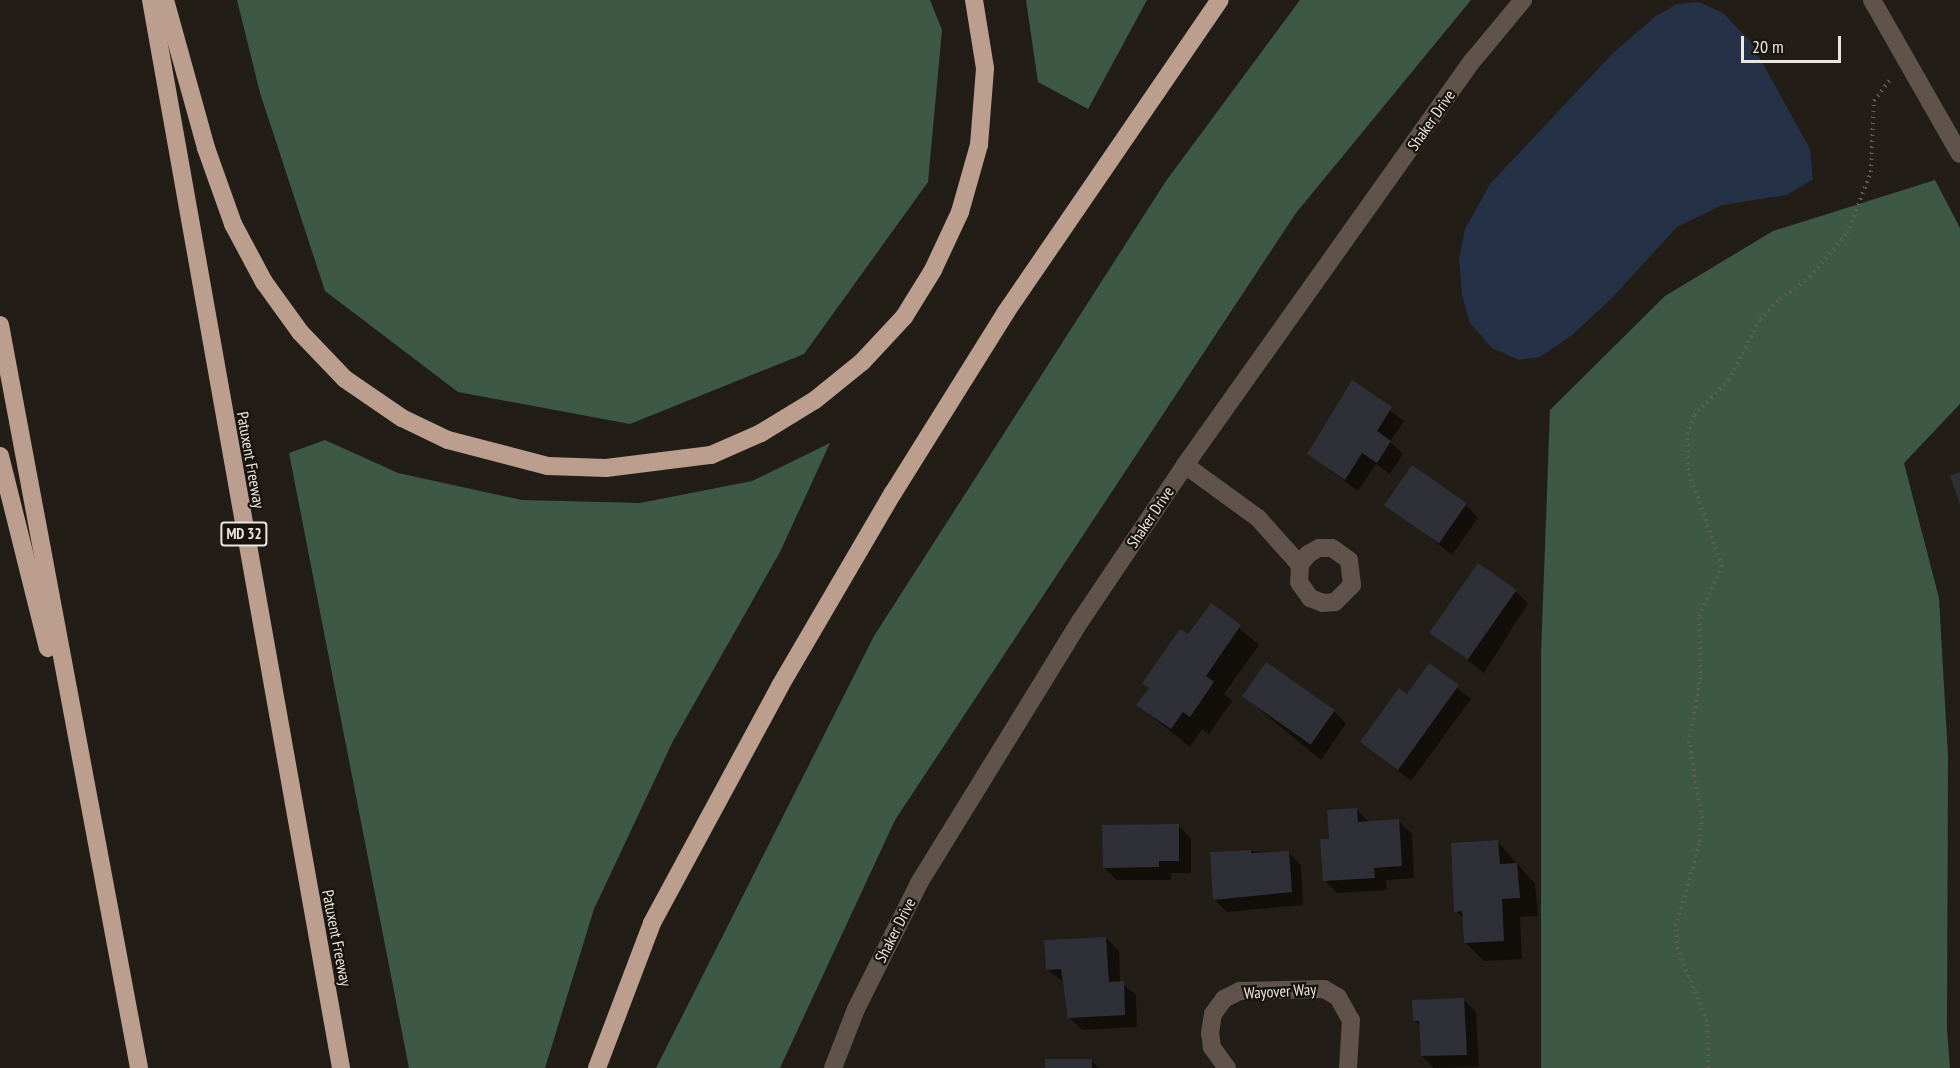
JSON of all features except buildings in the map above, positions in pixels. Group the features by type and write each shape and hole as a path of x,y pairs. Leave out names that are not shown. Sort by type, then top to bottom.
{"highway":[{"name":"Patuxent Freeway","path":"151,0 341,1068"},
{"path":"165,0 206,148 233,224 264,282 300,332 345,379 402,418 448,441 548,466 606,468 711,456 760,433 815,400 862,362 904,317 933,270 960,212 979,145 985,68 974,0"},
{"path":"597,1068 652,923 785,676 893,493 1006,312 1220,0"},
{"path":"0,325 139,1068"},
{"path":"0,456 90,813"}],"street":[{"name":"Shaker Drive","path":"833,1068 856,1009 919,883 1081,620 1185,465 1473,59 1523,0"},
{"path":"1872,0 1960,154"},
{"path":"1185,465 1258,518 1300,565"},
{"name":"Wayover Way","path":"1227,1068 1212,1047 1210,1033 1213,1014 1224,999 1240,991 1324,989 1338,997 1351,1020 1348,1068"}],"path":[{"path":"1708,1068 1707,1021 1677,950 1676,927 1700,842 1702,818 1689,743 1700,679 1699,616 1722,566 1688,470 1687,434 1694,415 1729,380 1760,320 1780,298 1810,277 1847,233 1871,172 1874,101 1884,83 1909,67"}],"green space":[{"path":"237,0 930,0 942,30 928,182 804,354 630,424 458,392 325,291 260,93"},
{"path":"1026,0 1147,0 1088,109 1038,82"},
{"path":"1300,0 1471,0 1296,213 895,820 780,1068 656,1068 874,636 1166,181"},
{"path":"1935,180 1960,228 1960,404 1904,463 1939,598 1948,756 1947,1029 1950,1068 1541,1068 1541,655 1550,410 1665,296 1773,231"},
{"path":"325,440 398,473 522,500 640,503 752,481 830,443 780,552 673,741 594,909 545,1068 409,1068 289,453"}],"water":[{"path":"1699,2 1723,13 1751,42 1810,149 1813,179 1787,195 1722,205 1677,227 1612,298 1571,336 1540,357 1519,360 1492,348 1470,323 1462,295 1459,259 1465,229 1490,184 1613,53 1656,16 1677,4"}]}
